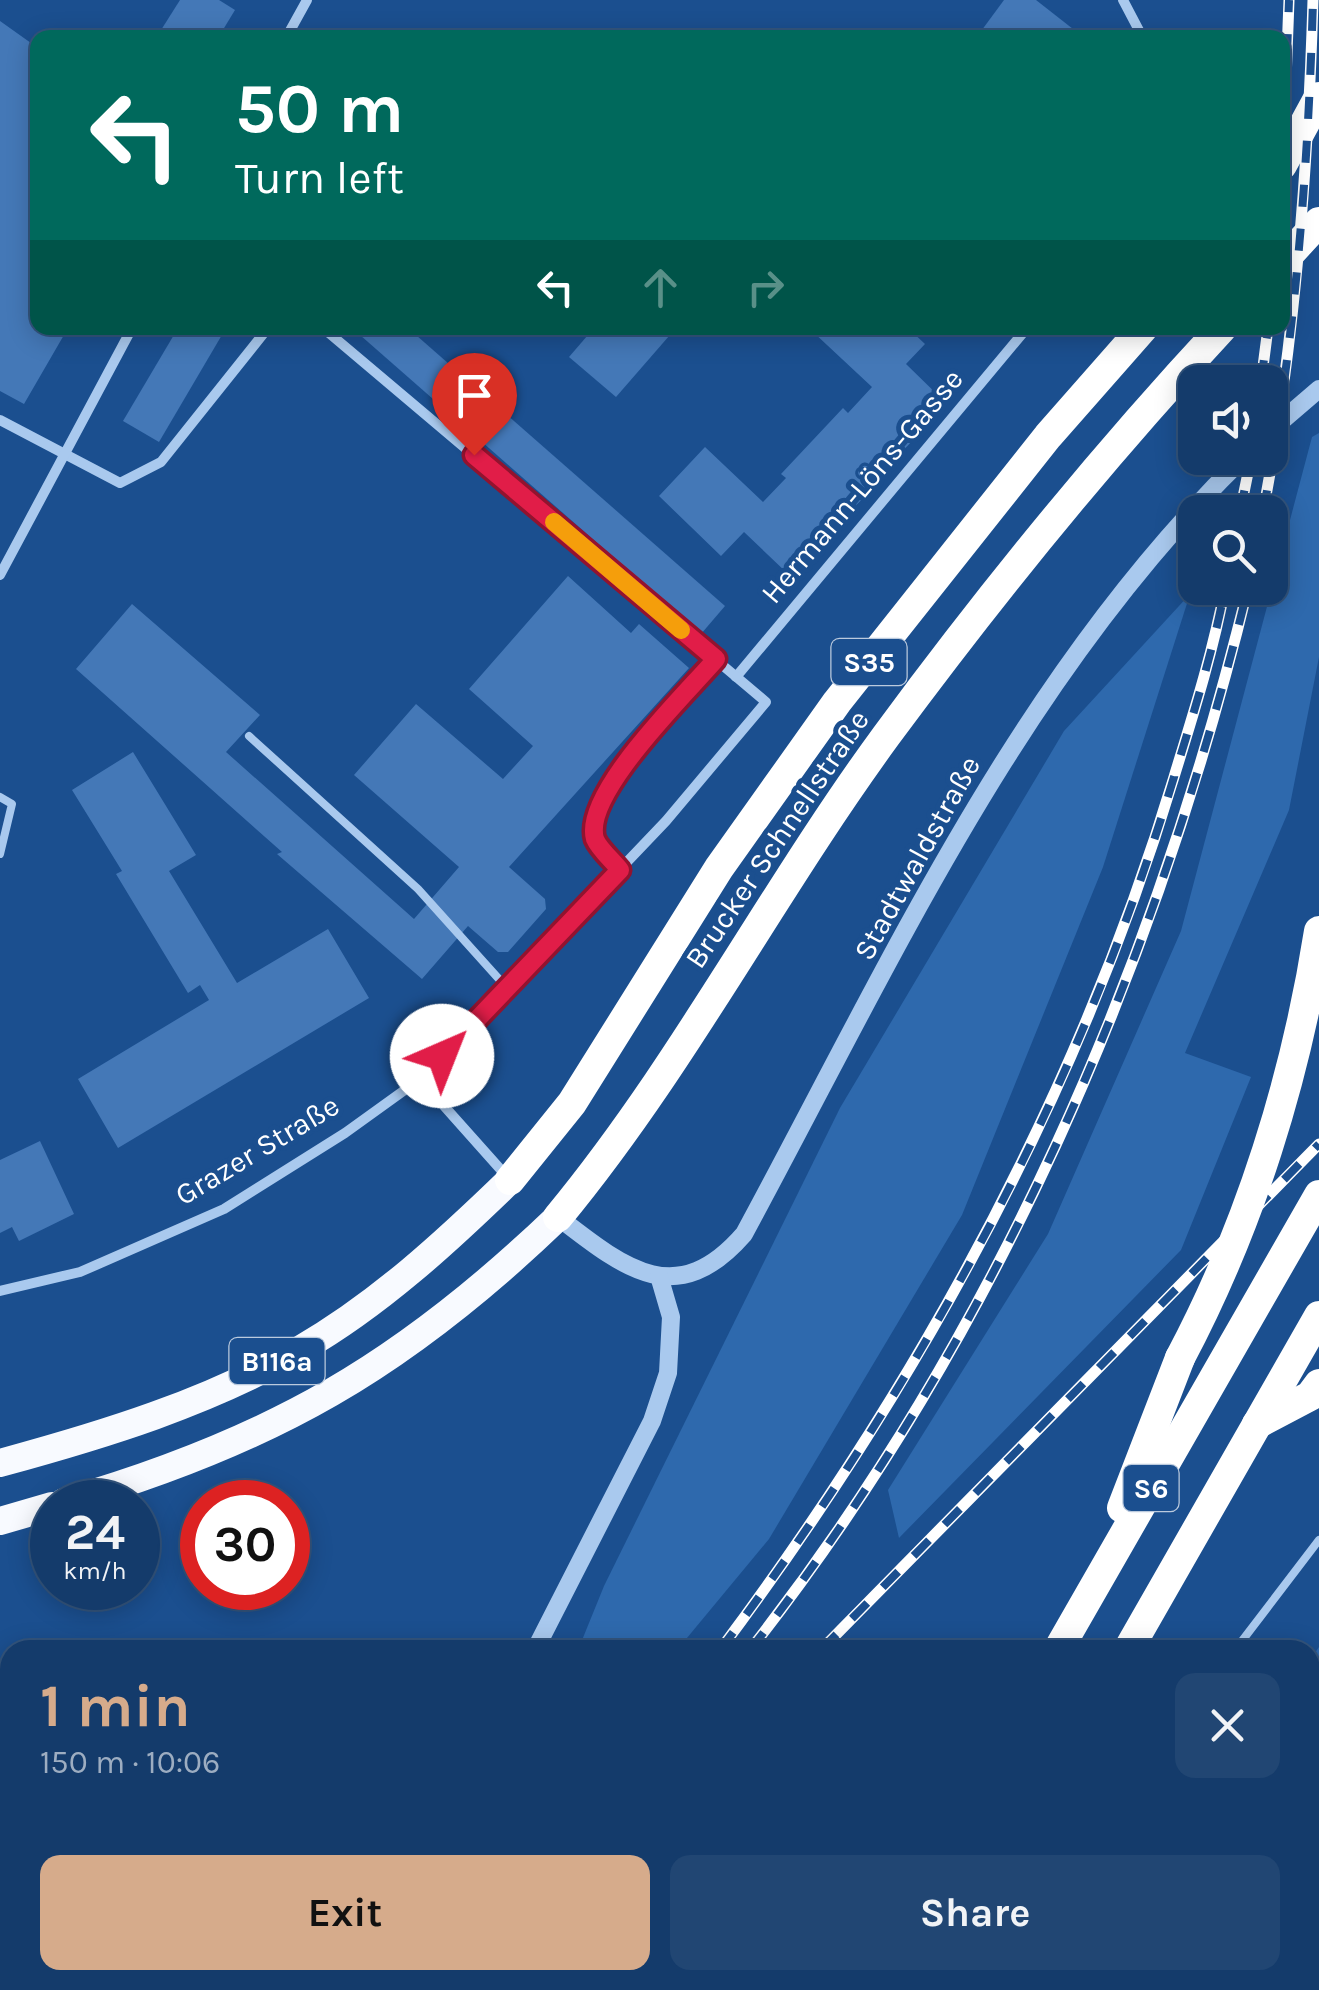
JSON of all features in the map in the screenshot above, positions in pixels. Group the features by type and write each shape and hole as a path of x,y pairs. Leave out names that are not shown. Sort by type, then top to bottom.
{"highway":[{"path":"1290,151 1319,97"},
{"path":"1290,158 1319,130"},
{"path":"1290,253 1319,222"},
{"path":"1290,271 1319,249"},
{"name":"Brucker Schnellstraße","path":"510,1180 572,1104 720,868 836,702 1048,436 1137,335"},
{"name":"Brucker Schnellstraße","path":"558,1217 622,1140 886,737 1021,564 1215,335"},
{"path":"1085,1604 1180,1358 1221,1280 1275,1124 1319,931"},
{"name":"B116a","path":"0,1463 86,1440 207,1396 303,1348 433,1255 510,1180"},
{"name":"S6","path":"1064,1640 1319,1195"},
{"name":"B116a","path":"141,1480 306,1410 450,1314 558,1217"},
{"name":"S6","path":"1134,1640 1319,1316"},
{"path":"1256,1424 1310,1396 1319,1384"},
{"path":"3,1523 30,1514"}],"street":[{"path":"1123,0 1140,30"},
{"path":"290,30 302,2"},
{"path":"0,576 128,335"},
{"path":"0,420 120,483 161,462 262,335"},
{"path":"332,335 736,676"},
{"name":"Hermann-Löns-Gasse","path":"736,676 1021,335"},
{"path":"1288,413 1319,389"},
{"name":"Stadtwaldstraße","path":"558,1217 608,1256 659,1276 694,1276 720,1262 744,1234 1024,722 1132,579 1227,475"},
{"name":"Grazer Straße","path":"0,1291 80,1272 224,1208 345,1133 420,1079 620,870 766,702 736,676"},
{"path":"420,1079 510,1180"},
{"path":"541,1640 652,1421 668,1373 672,1317 659,1276"}],"lane":[{"path":"620,870 596,840 595,815 631,757 716,659"},
{"path":"249,736 418,889 507,988"},
{"path":"0,798 12,804 0,854"},
{"path":"1243,1640 1319,1540"}],"shaded area":[{"path":"1319,433 1319,657 1289,810 1185,1053 1251,1077 1181,1250 899,1538 888,1490 1048,1234 1181,931 1267,605 1288,605 1288,528 1312,437"},
{"path":"1180,605 1186,605 1103,867 962,1215 769,1539 685,1640 582,1640 604,1586 840,1108 1064,731"}],"building":[{"path":"180,0 219,0 235,10 223,30 161,30"},
{"path":"1004,0 1036,0 1073,29 1072,30 982,30"},
{"path":"0,21 30,42 30,335 64,335 24,404 0,391"},
{"path":"174,335 222,335 159,442 123,421"},
{"path":"360,335 416,335 725,606 701,634"},
{"path":"588,335 670,335 616,397 569,357"},
{"path":"816,335 915,335 925,344 906,364 947,404 897,457 901,461 787,573 744,532 721,556 659,496 705,447 763,502 786,478 781,474 843,408 848,413 872,387"},
{"path":"568,576 631,633 639,624 689,668 509,867 545,899 546,909 508,952 498,952 468,926 422,979 277,854 282,852 76,669 132,604 260,715 226,752 414,919 459,867 354,775 416,704 503,779 533,746 469,689"},
{"path":"133,752 196,855 169,871 237,983 328,929 369,998 118,1148 78,1079 209,1000 200,985 188,993 116,874 122,871 72,790"},
{"path":"40,1141 74,1214 19,1241 12,1227 0,1233 0,1160"}],"railway":[{"path":"1288,30 1289,0"},
{"path":"1290,330 1308,129 1313,0"},
{"path":"1263,365 1267,335"},
{"path":"1266,495 1289,335"},
{"path":"1243,495 1248,475"},
{"path":"727,1640 793,1549 926,1341 1041,1123 1091,1011 1135,895 1195,707 1221,605"},
{"path":"757,1640 838,1531 918,1407 990,1278 1056,1146 1114,1010 1165,871 1210,731 1243,605"},
{"path":"831,1640 1319,1144"}],"slow traffic":[{"path":"554,522 681,630"}],"route":[{"path":"442,1056 620,870 596,840 595,815 631,757 716,659 474,455"}]}
